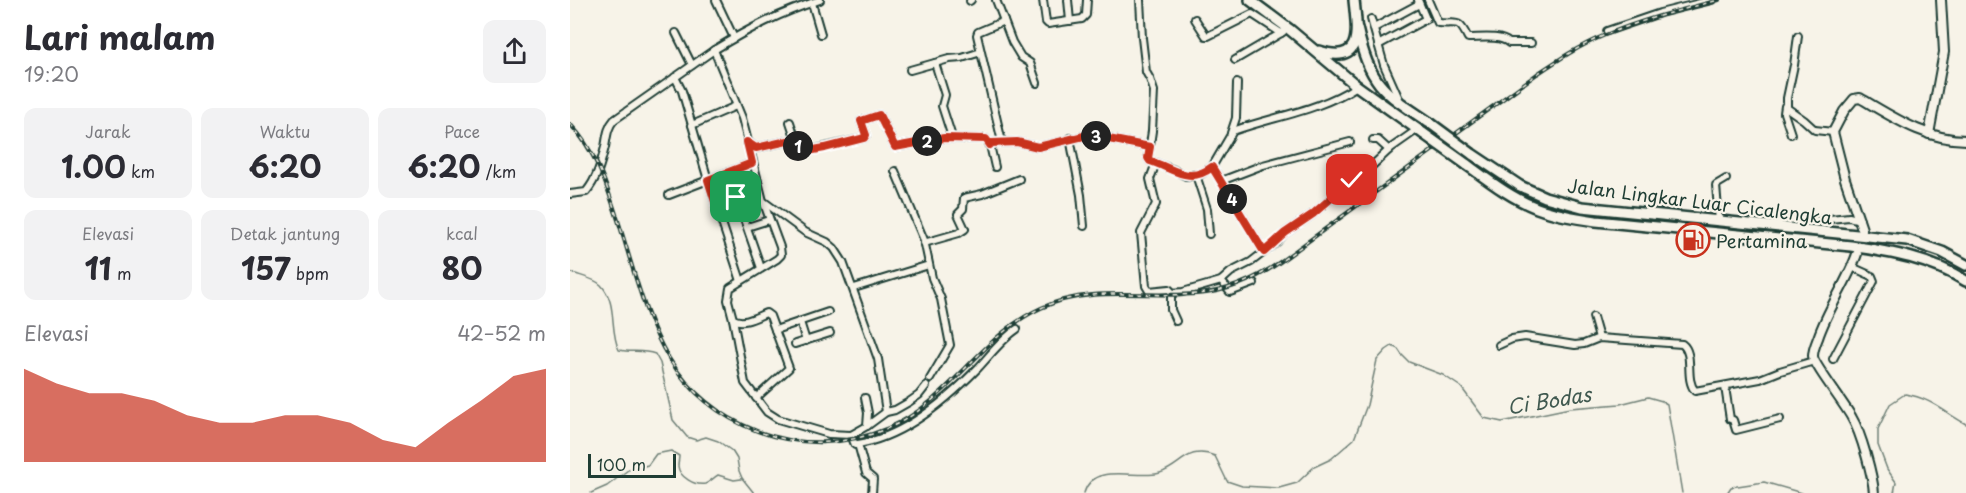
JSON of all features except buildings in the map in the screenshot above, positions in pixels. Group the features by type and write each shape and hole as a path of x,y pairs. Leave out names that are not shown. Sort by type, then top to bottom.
{"highway":[{"name":"Jalan Lingkar Luar Cicalengka","path":"1250,0 1285,31 1314,50 1357,86 1466,164 1535,207 1555,214 1596,221 1892,252 1911,256 1966,281"},
{"name":"Jalan Lingkar Luar Cicalengka","path":"1353,0 1362,52 1372,74 1382,88 1472,154 1520,186 1545,198 1581,207 1907,240 1942,252 1966,265"},
{"path":"1314,50 1333,56 1341,55 1354,45 1357,28"}],"street":[{"path":"716,0 734,38"},
{"path":"573,194 586,192 593,184 609,125 692,65 734,38 765,20 820,0"},
{"path":"996,0 1016,50 1023,59 1030,63 1037,83"},
{"path":"1043,0 1047,24 1085,17 1087,0"},
{"path":"1068,0 1070,21"},
{"path":"1140,0 1146,72 1154,92 1149,160 1186,176 1205,172 1212,167 1225,146 1236,118 1236,82"},
{"path":"1428,0 1438,23 1456,23 1465,29 1468,38 1531,43"},
{"path":"1607,31 1639,19 1712,0"},
{"path":"1929,134 1944,52 1941,0"},
{"path":"1374,28 1418,2 1425,19 1378,45"},
{"path":"812,3 820,34"},
{"path":"1195,19 1208,36 1252,14 1285,31"},
{"path":"1371,19 1384,65 1402,104"},
{"path":"1002,142 977,34 1004,21"},
{"path":"1235,60 1285,31"},
{"path":"676,33 692,65"},
{"path":"1791,134 1784,113 1798,36"},
{"path":"714,50 742,118 752,163 781,253 777,259 729,290 728,300 745,383 767,412 778,419 829,434 851,435 886,412 896,410 909,402 926,386"},
{"path":"910,70 981,52"},
{"path":"935,63 945,95 942,106 952,137"},
{"path":"675,77 682,91 741,281"},
{"path":"1231,133 1236,129 1316,107 1336,99 1357,86"},
{"path":"1862,229 1845,179 1833,132 1844,111 1857,98 1906,125 1929,134 1948,139 1966,140"},
{"path":"1786,105 1790,112 1815,130 1833,132"},
{"path":"692,125 736,106"},
{"path":"790,122 802,152 864,138 866,135 861,121 879,115 895,147 952,137 986,139 990,145 995,167"},
{"path":"1156,163 1150,179 1156,204 1141,233 1146,286 1149,291 1183,292 1221,281 1231,272 1242,267 1313,214 1350,182 1359,178 1389,150 1421,131"},
{"path":"990,145 1017,142 1038,147 1071,138 1095,135 1150,147"},
{"path":"747,142 756,148 792,140 795,137"},
{"path":"1071,138 1084,226"},
{"path":"1373,140 1378,140 1389,150"},
{"path":"1221,181 1263,165 1350,142"},
{"path":"669,195 752,163"},
{"path":"1212,167 1264,252"},
{"path":"895,171 924,243 941,299 950,345 930,379"},
{"path":"1196,175 1207,209 1209,234"},
{"path":"924,243 959,233 965,229 958,214 963,209 964,198 982,194 1019,179"},
{"path":"1719,222 1716,185 1726,179"},
{"path":"716,205 736,197 761,268"},
{"path":"763,201 806,232 827,242 843,262 878,359 886,412"},
{"path":"1778,227 1780,219 1811,221 1850,218 1860,220"},
{"path":"747,227 769,220"},
{"path":"1857,254 1828,314 1813,353 1814,361 1854,421 1872,478 1874,493"},
{"path":"854,288 929,265"},
{"path":"1833,359 1874,281 1872,276 1852,267"},
{"path":"1221,281 1230,292 1254,283"},
{"path":"1172,293 1171,310 1176,321"},
{"path":"775,330 828,312"},
{"path":"733,319 745,322 766,313 770,316 789,368 756,398"},
{"path":"1593,317 1599,338"},
{"path":"800,322 806,341"},
{"path":"851,435 855,446 867,443 927,413 957,388 1017,328"},
{"path":"795,344 831,333"},
{"path":"1499,345 1519,337 1575,345 1599,338 1682,344 1688,351 1690,384 1693,389 1701,391 1760,379 1814,361"},
{"path":"1725,387 1730,419 1733,420 1736,430 1780,419"},
{"path":"865,398 868,413 867,426"},
{"path":"858,444 866,473 873,479 872,493"}],"waterway":[{"name":"Ci Bodas","path":"570,272 594,281 606,292 612,308 614,334 619,350 655,354 660,363 673,420 687,437 696,440 706,437 718,441 732,451 737,459 742,478 754,493"},
{"name":"Ci Bodas","path":"1084,493 1089,483 1096,477 1106,474 1150,475 1160,473 1198,453 1215,456 1227,481 1242,486 1279,488 1297,483 1314,467 1331,459 1354,439 1367,405 1377,360 1392,346 1398,349 1409,362 1443,375 1461,387 1484,418 1502,422 1570,408 1620,404 1648,397 1662,401 1667,404 1682,493"},
{"name":"Ci Bodas","path":"1894,493 1896,482 1887,469 1878,445 1878,429 1890,404 1905,394 1914,396 1930,402 1966,424"},
{"path":"591,493 607,486 628,470 648,465 656,454 671,451 679,456 678,466 681,474 692,482 705,484 718,475 734,480 741,479"},
{"name":"Ci Bodas","path":"1727,493 1731,487 1764,482 1802,493"}],"railway":[{"path":"570,124 593,156 604,179 637,283 661,343 677,370 697,394 724,415 757,431 789,440 839,441 872,434 910,417 929,403 1000,335 1019,320 1041,308 1060,301 1098,295 1208,293 1219,291 1261,274 1537,74 1569,54 1594,40 1631,25 1719,0"}],"place":[{"name":"Pertamina","path":"1693,240"}],"route":[{"path":"736,197 716,205 708,180 752,163 747,142 756,148 792,140 795,137 802,152 820,149 864,138 866,135 861,121 879,115 895,147 952,137 986,139 990,145 991,143 1017,142 1042,147 1071,138 1095,135 1150,147 1148,158 1150,161 1186,176 1201,174 1212,167 1264,252 1352,180"}]}
